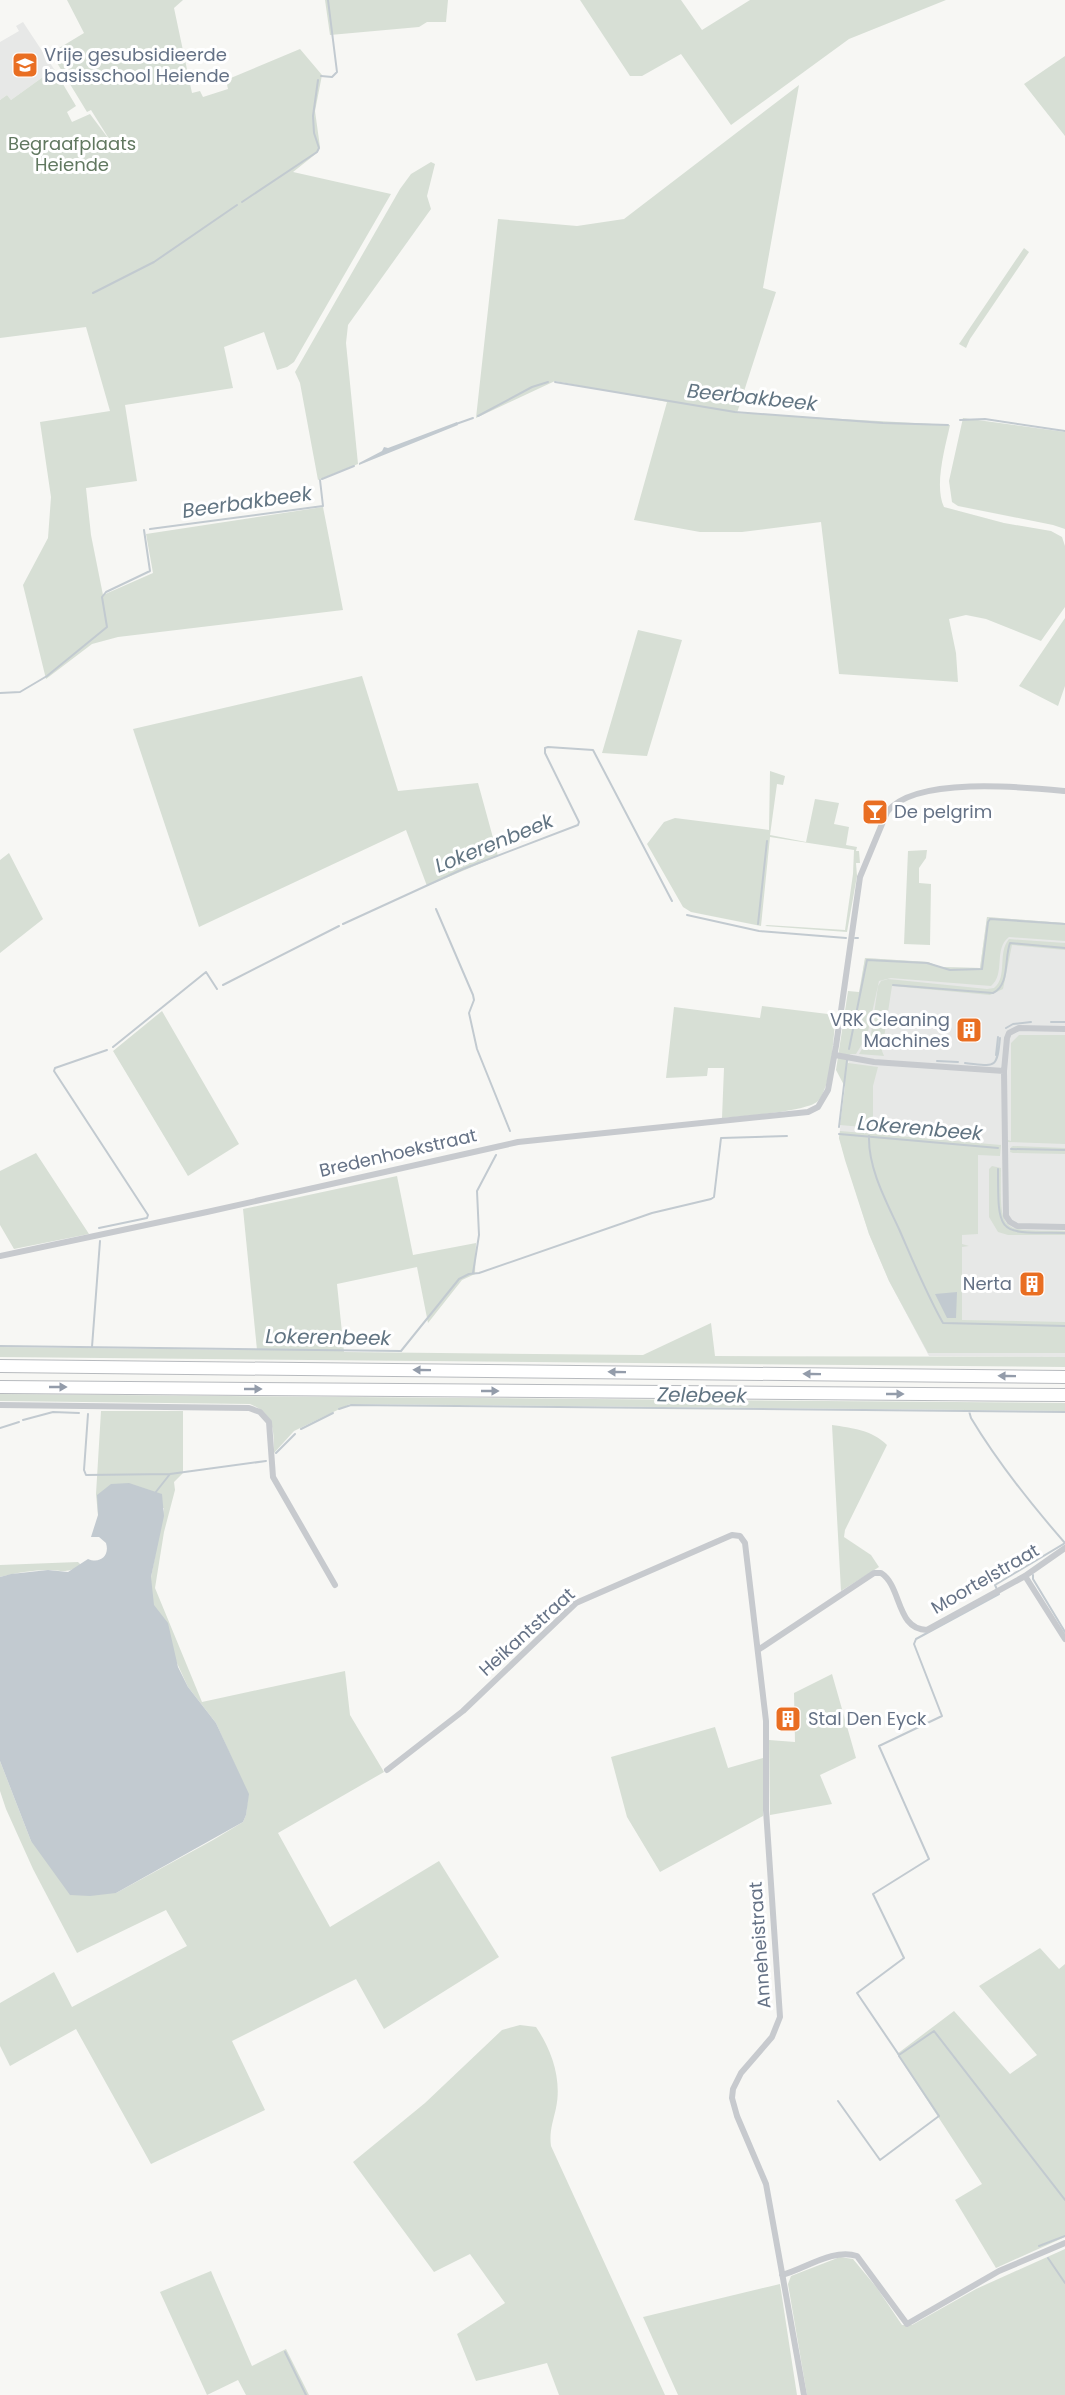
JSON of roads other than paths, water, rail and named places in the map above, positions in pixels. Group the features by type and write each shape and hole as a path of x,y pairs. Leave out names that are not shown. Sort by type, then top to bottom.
{"highway":[{"path":"0,1366 1065,1377"},
{"path":"0,1387 1065,1395"}],"street":[{"path":"1004,1071 880,1060 874,1062 868,1059 835,1055 860,877 886,812 891,806 931,791 951,788 998,786 1065,791"},
{"path":"1065,1029 1019,1028 1009,1033 1005,1044 1004,1071 1006,1216 1017,1226 1065,1227"},
{"name":"Bredenhoekstraat","path":"0,1256 518,1142 808,1112 819,1107 824,1100 835,1055"},
{"path":"0,1405 249,1408 260,1412 269,1422 273,1477 334,1584"},
{"name":"Heikantstraat","path":"387,1770 462,1711 576,1603 732,1535 740,1536"},
{"name":"Anneheistraat","path":"740,1536 745,1543 766,1721 766,1810 780,2017 772,2037 741,2073 733,2089 732,2098 737,2116 766,2184 804,2395"},
{"name":"Moortelstraat","path":"758,1650 874,1573 885,1575 910,1624 919,1630 927,1629 1025,1576 1065,1548"},
{"path":"1025,1576 1065,1639"},
{"path":"782,2275 835,2255 849,2253 857,2256 907,2325 999,2271 1065,2243"}],"waterway":[{"path":"321,76 332,77 337,72 328,0"},
{"path":"242,202 317,152 319,148 314,133 313,116 318,80"},
{"path":"93,293 154,262 237,205"},
{"name":"Beerbakbeek","path":"478,416 532,387 548,382"},
{"name":"Beerbakbeek","path":"555,382 735,412 883,423 948,425"},
{"name":"Beerbakbeek","path":"456,424 473,418"},
{"name":"Beerbakbeek","path":"960,420 985,419 1065,431"},
{"name":"Beerbakbeek","path":"322,479 354,466"},
{"name":"Beerbakbeek","path":"150,529 323,506 320,480"},
{"name":"Beerbakbeek","path":"0,693 20,692 47,676 107,627 102,597 106,592 150,571 144,530"},
{"name":"Lokerenbeek","path":"343,924 463,869 578,825 579,822 545,753 545,748 548,747 593,750 672,901"},
{"path":"758,924 767,841"},
{"path":"436,909 473,995 474,1000 469,1013 477,1049 510,1131"},
{"name":"Lokerenbeek","path":"687,915 759,931 846,938"},
{"path":"849,1049 867,960 927,963 950,970 982,969 990,919 1065,924"},
{"name":"Lokerenbeek","path":"223,985 339,926"},
{"path":"893,985 993,993 1002,984 1010,943 1065,948"},
{"name":"Lokerenbeek","path":"113,1047 206,972 217,989"},
{"path":"1006,1028 1013,1024 1031,1022"},
{"path":"1051,1022 1065,1022"},
{"path":"996,1055 998,1037"},
{"path":"965,1063 993,1064 996,1061 1000,1038"},
{"name":"Lokerenbeek","path":"99,1228 147,1218 148,1215 54,1071 55,1068 107,1050"},
{"path":"839,1127 847,1060"},
{"path":"937,1061 958,1062"},
{"name":"Lokerenbeek","path":"839,1134 998,1148"},
{"name":"Lokerenbeek","path":"0,1346 401,1351 459,1279 652,1213 711,1199 714,1197 721,1138 787,1136"},
{"path":"869,1136 871,1160 879,1184 925,1289 943,1323 1065,1326"},
{"name":"Lokerenbeek","path":"1011,1149 1065,1150"},
{"path":"473,1273 479,1235 477,1191 496,1155"},
{"path":"998,1169 999,1208 1006,1226 1014,1231 1065,1233"},
{"name":"Lokerenbeek","path":"92,1347 100,1241"},
{"name":"Zelebeek","path":"339,1409 351,1405 1065,1412"},
{"path":"969,1411 981,1435 1003,1467 1065,1543 995,1585 999,1594 916,1639 914,1644 942,1716 879,1746 929,1859 873,1894 904,1958 857,1993 899,2055 934,2031 1065,2200"},
{"name":"Zelebeek","path":"23,1420 53,1412 79,1413"},
{"name":"Zelebeek","path":"301,1429 333,1413"},
{"name":"Zelebeek","path":"88,1414 84,1470 86,1475 170,1474"},
{"name":"Zelebeek","path":"0,1428 19,1422"},
{"name":"Zelebeek","path":"276,1453 295,1434"},
{"name":"Zelebeek","path":"155,1493 170,1474 266,1461"},
{"path":"1033,1575 1033,1579 1065,1632"},
{"path":"838,2101 880,2160 939,2116 899,2056"},
{"path":"1039,2246 1065,2236"},
{"path":"1048,2258 1065,2283"},
{"path":"285,2352 306,2395"}],"place":[{"name":"Vrije gesubsidieerde basisschool Heiende","path":"25,65"},
{"name":"De pelgrim","path":"875,812"},
{"name":"VRK Cleaning Machines","path":"969,1030"},
{"name":"Nerta","path":"1032,1284"},
{"name":"Stal Den Eyck","path":"788,1719"}],"park label":[{"name":"Begraafplaats Heiende","path":"72,154"}]}
